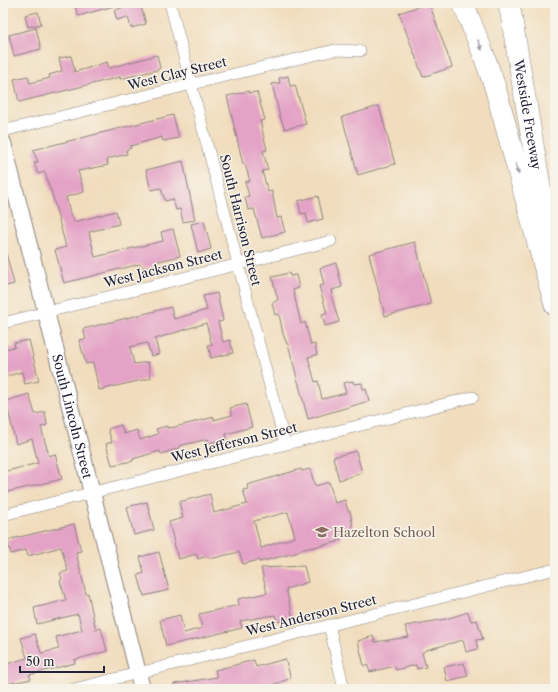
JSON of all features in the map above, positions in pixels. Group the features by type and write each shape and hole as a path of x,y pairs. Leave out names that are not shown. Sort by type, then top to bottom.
{"highway":[{"path":"462,3 495,87 555,305"},
{"name":"Westside Freeway","path":"509,3 555,272"}],"street":[{"name":"South Harrison Street","path":"170,3 285,444"},
{"name":"West Clay Street","path":"3,132 192,84 335,50 360,50"},
{"name":"South Lincoln Street","path":"3,143 48,312 142,689"},
{"name":"West Jackson Street","path":"3,323 331,241"},
{"name":"West Jefferson Street","path":"3,515 473,397"},
{"name":"West Anderson Street","path":"74,689 555,569"},
{"path":"329,625 344,689"}],"building":[{"path":"74,3 113,3 114,6 78,16"},
{"path":"121,3 140,3 146,24 131,28 128,17 117,20 114,10 122,8"},
{"path":"429,3 452,67 423,77 399,13"},
{"path":"38,12 41,24 28,27 25,15"},
{"path":"36,28 41,49 14,56 9,35"},
{"path":"157,55 160,68 157,70 120,79 120,77 19,102 14,79 28,76 30,83 50,78 49,75 62,71 59,58 71,56 75,72 107,62 109,68"},
{"path":"288,76 290,86 295,85 306,124 285,129 280,117 272,84 280,83 279,78"},
{"path":"249,91 249,93 257,92 265,120 260,121 267,150 263,151 268,170 262,171 268,192 272,191 277,218 281,217 285,232 262,238 254,209 248,210 245,197 249,196 245,182 250,181 245,164 243,164 227,96"},
{"path":"379,106 395,164 358,175 342,117"},
{"path":"173,115 179,138 163,141 162,137 130,146 131,148 126,150 127,154 107,159 108,165 78,171 84,192 66,197 71,218 73,217 74,222 116,211 119,224 89,232 95,257 163,241 161,232 173,229 180,256 155,262 155,265 144,268 140,264 64,283 55,250 66,247 45,172 38,174 34,163 38,162 33,150"},
{"path":"183,161 195,220 183,222 180,209 176,210 173,199 165,201 161,188 151,190 146,170"},
{"path":"318,196 323,219 308,223 306,213 301,214 298,201"},
{"path":"204,221 211,249 198,253 191,224"},
{"path":"415,242 431,304 385,316 369,254"},
{"path":"3,253 6,253 14,284 3,287"},
{"path":"336,263 342,287 332,290 333,294 331,295 339,322 325,326 322,314 327,313 319,286 324,285 320,268"},
{"path":"289,273 290,276 296,275 299,288 293,290 301,324 305,322 311,345 315,344 317,355 308,357 315,382 318,381 322,399 346,393 343,383 353,381 354,384 362,383 363,389 366,389 369,401 308,419 288,344 283,334 279,314 275,315 272,303 278,300 272,277"},
{"path":"217,293 223,321 218,322 223,342 230,340 233,353 211,358 208,345 212,345 206,323 155,339 159,354 151,356 147,343 130,347 134,364 148,362 151,378 99,390 93,363 86,364 79,340 86,339 83,329 171,307 174,319 207,310 203,296"},
{"path":"29,340 39,381 25,384 22,372 3,377 3,349 15,347 14,343"},
{"path":"29,394 35,414 45,412 47,425 41,427 49,456 55,454 62,479 3,493 3,472 38,463 32,439 16,444 6,401"},
{"path":"246,404 252,427 226,434 227,439 209,443 208,439 179,446 180,448 161,454 160,451 133,459 133,461 112,465 106,444 112,442 108,429 121,425 124,434 137,430 140,440 158,434 156,429 167,426 167,428 175,427 214,417 214,420 232,415 230,408"},
{"path":"356,451 362,473 339,480 333,457"},
{"path":"301,469 302,471 310,469 315,486 329,482 335,503 345,500 348,511 350,511 354,532 340,536 341,540 337,541 338,542 299,550 299,552 259,562 259,560 243,564 239,552 214,558 208,558 207,556 198,559 197,554 178,559 169,522 183,518 179,502 210,494 214,513 247,504 243,490 248,489 247,485","holes":["288,512 295,537 261,548 254,521"]},
{"path":"147,502 154,530 134,535 127,507"},
{"path":"74,524 81,551 76,552 86,594 88,593 96,630 101,628 107,651 74,660 75,663 29,675 31,679 3,685 3,665 27,658 21,638 35,634 41,653 59,649 56,637 82,630 78,614 37,624 34,608 66,600 60,581 62,579 60,573 68,571 61,547 28,556 26,550 11,554 7,540"},
{"path":"159,552 169,590 144,596 138,575 144,573 140,557"},
{"path":"304,566 308,582 286,589 293,618 277,622 275,615 240,621 242,628 166,646 160,620 180,615 184,633 202,628 199,614 239,605 238,599 267,593 261,568"},
{"path":"468,612 471,621 477,620 483,639 476,640 478,649 466,652 463,640 426,650 422,653 426,667 417,669 416,665 396,670 395,666 370,672 367,664 364,666 358,641 373,636 375,642 409,637 405,626 446,619"},
{"path":"285,659 291,678 268,687 269,689 174,689 174,684 217,677 215,670 254,660 256,667"},
{"path":"464,663 468,676 447,681 444,667"}],"place":[{"name":"Hazelton School","path":"322,532"}]}
